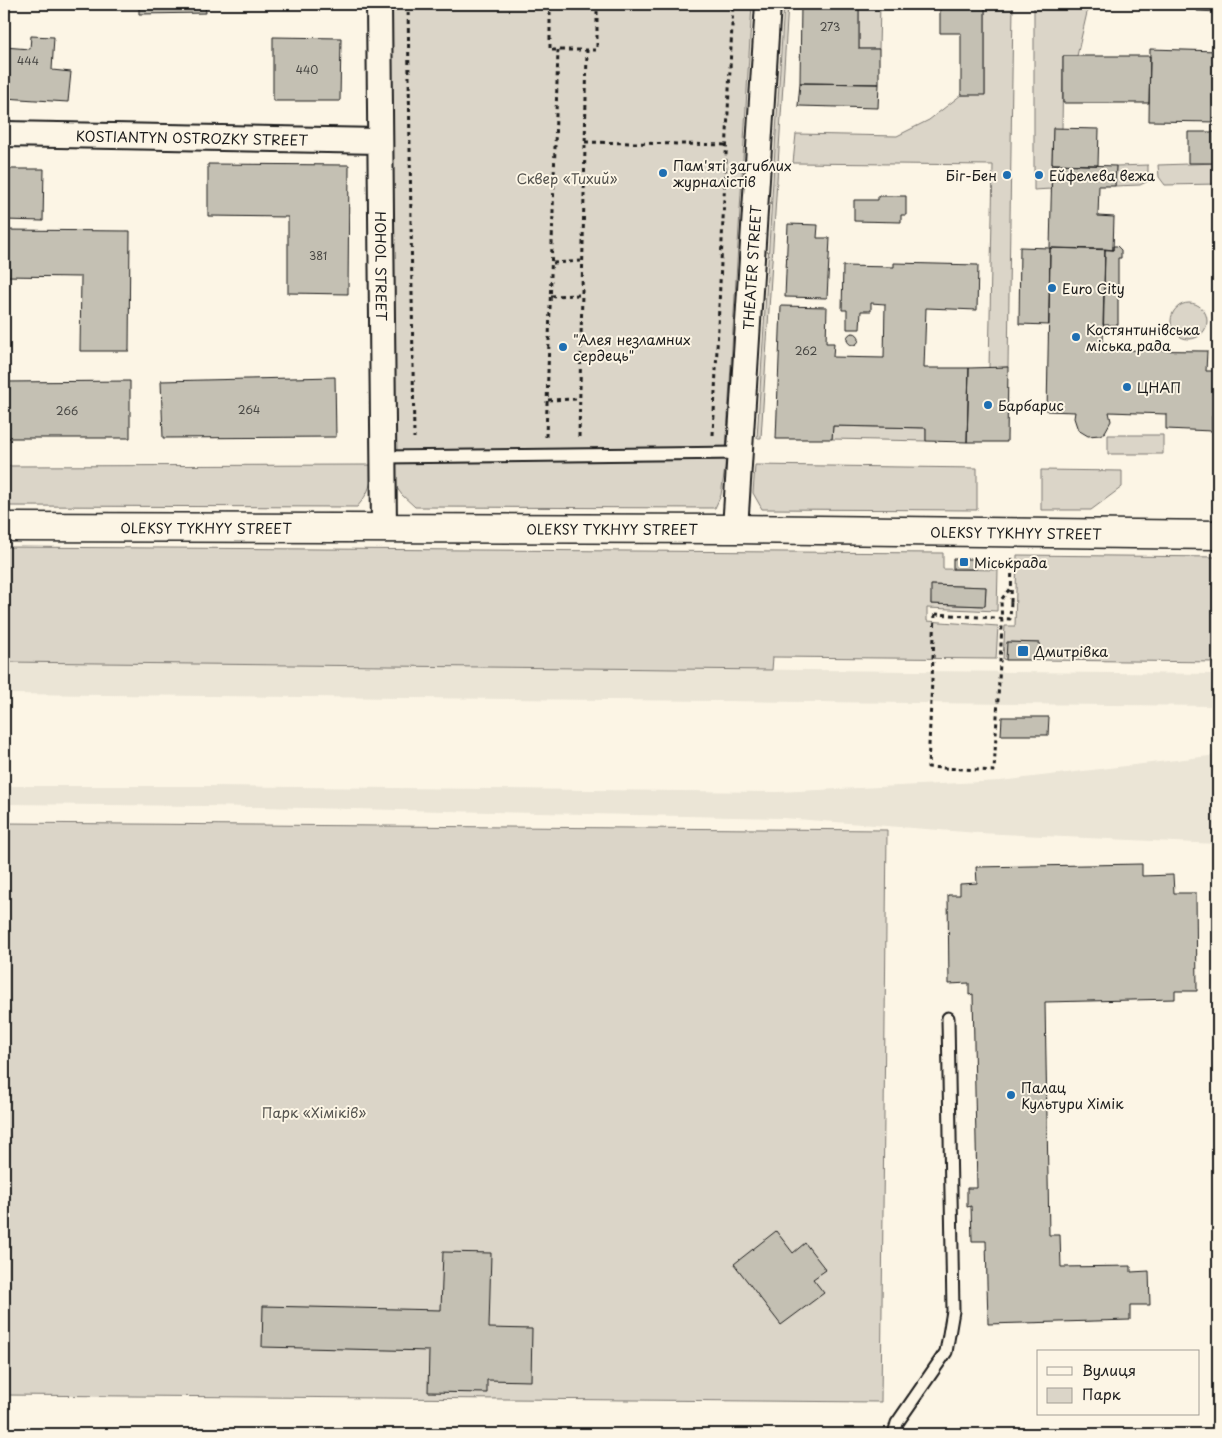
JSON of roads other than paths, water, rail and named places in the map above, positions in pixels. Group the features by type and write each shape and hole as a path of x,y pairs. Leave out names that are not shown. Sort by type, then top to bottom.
{"main road":[{"name":"OLEKSY TYKHYY STREET","path":"4,527 735,529 1218,534"}],"street":[{"name":"HOHOL STREET","path":"379,4 384,528"},
{"name":"THEATER STREET","path":"735,529 768,4"},
{"name":"KOSTIANTYN OSTROZKY STREET","path":"4,134 380,140"}],"lane":[{"path":"384,457 740,453"},
{"path":"894,1434 897,1423 946,1352 953,1312 948,1018"}],"place":[{"name":"Пам'яті загиблих журналістів","path":"663,173"},
{"name":"Біг-Бен","path":"1007,175"},
{"name":"Ейфелева вежа","path":"1039,175"},
{"name":"Euro City","path":"1052,288"},
{"name":"Костянтинівська міська рада","path":"1076,337"},
{"name":"\"Алея незламних сердець\"","path":"563,347"},
{"name":"ЦНАП","path":"1127,387"},
{"name":"Барбарис","path":"988,405"},
{"name":"Міськрада","path":"964,562"},
{"name":"Дмитрівка","path":"1023,651"},
{"name":"Палац Культури Хімік","path":"1011,1095"}],"park label":[{"name":"Сквер «Тихий»","path":"567,178"},
{"name":"Парк «Хіміків»","path":"314,1112"}]}
